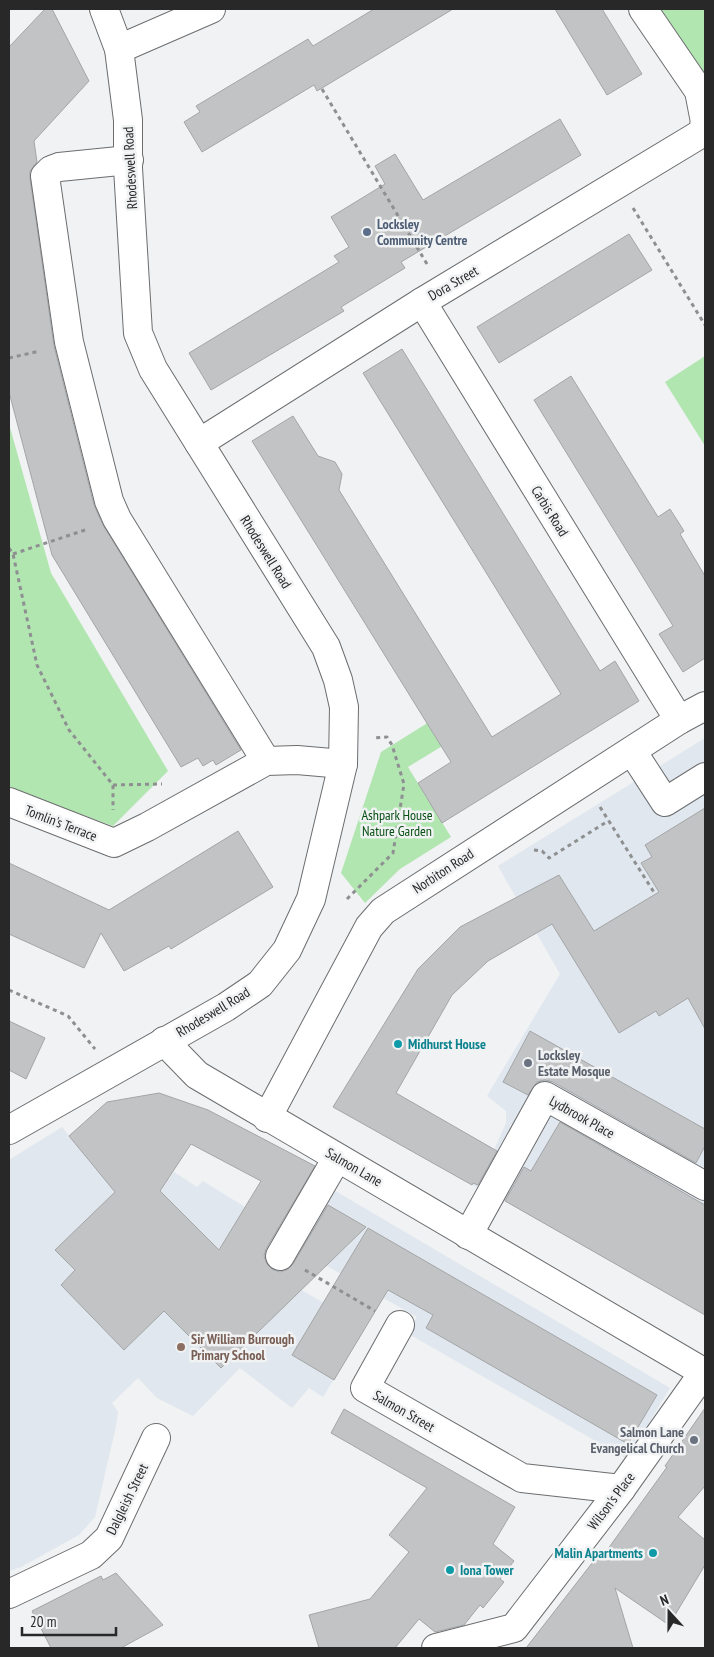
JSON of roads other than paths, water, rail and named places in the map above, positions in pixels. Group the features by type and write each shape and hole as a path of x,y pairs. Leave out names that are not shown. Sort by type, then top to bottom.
{"street":[{"name":"Rhodeswell Road","path":"104,9 119,49 128,120 138,333 153,369 326,647 338,680 344,707 343,764 311,900 287,950 260,984 226,1007 164,1041"},
{"path":"119,49 211,9"},
{"name":"Dora Street","path":"198,443 432,296 702,133 705,122 699,91 643,9"},
{"path":"129,160 59,167 51,170 45,176 70,342 109,501 117,519 266,761 297,760 343,764"},
{"name":"Carbis Road","path":"432,296 679,720"},
{"name":"Norbiton Road","path":"267,1118 369,927 383,911 679,720 705,706"},
{"path":"632,751 665,802 705,777"},
{"name":"Tomlin's Terrace","path":"9,802 114,843 147,828 266,761"},
{"path":"9,1130 164,1041"},
{"name":"Salmon Lane","path":"164,1041 197,1075 267,1118 338,1157 468,1235 705,1372"},
{"name":"Lydbrook Place","path":"468,1235 545,1096 705,1186"},
{"path":"280,1256 330,1170"},
{"name":"Salmon Street","path":"400,1325 365,1388 522,1478 621,1489"},
{"name":"Wilson's Place","path":"436,1648 514,1628 621,1489 705,1372"},
{"name":"Dalgleish Street","path":"9,1594 91,1555 109,1538 156,1438"}],"place":[{"name":"Locksley Community Centre","path":"367,232"},
{"name":"Midhurst House","path":"398,1044"},
{"name":"Locksley Estate Mosque","path":"528,1063"},
{"name":"Sir William Burrough Primary School","path":"181,1347"},
{"name":"Salmon Lane Evangelical Church","path":"694,1440"},
{"name":"Malin Apartments","path":"653,1553"},
{"name":"Iona Tower","path":"450,1570"}],"park label":[{"name":"Ashpark House Nature Garden","path":"397,824"}]}
